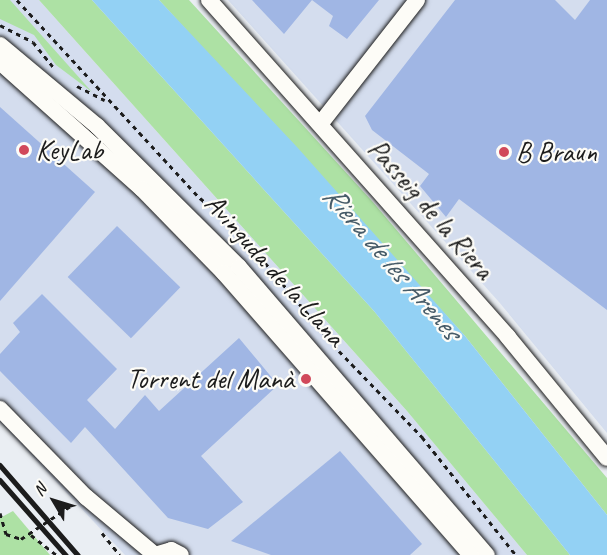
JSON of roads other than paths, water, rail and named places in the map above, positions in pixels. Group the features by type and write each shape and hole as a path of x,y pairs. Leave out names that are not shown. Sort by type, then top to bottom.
{"street":[{"name":"Passeig de la Riera","path":"209,0 321,123 607,458"},
{"path":"321,123 417,0"},
{"name":"Avinguda de la Llana","path":"0,45 97,126 239,267 487,555"},
{"name":"Avinguda de la Llana","path":"0,62 142,189 224,273 471,555"},
{"path":"0,408 86,497 155,555 171,550 181,555"}],"water":[{"name":"Riera de les Arenes","path":"92,0 159,0 297,147 465,336 607,515 607,555 570,555 374,311"}],"railway":[{"path":"0,465 78,555"},
{"path":"0,480 66,555"}],"place":[{"name":"KeyLab","path":"24,150"},
{"name":"B Braun","path":"504,152"},
{"name":"Torrent del Manà","path":"306,379"}]}
